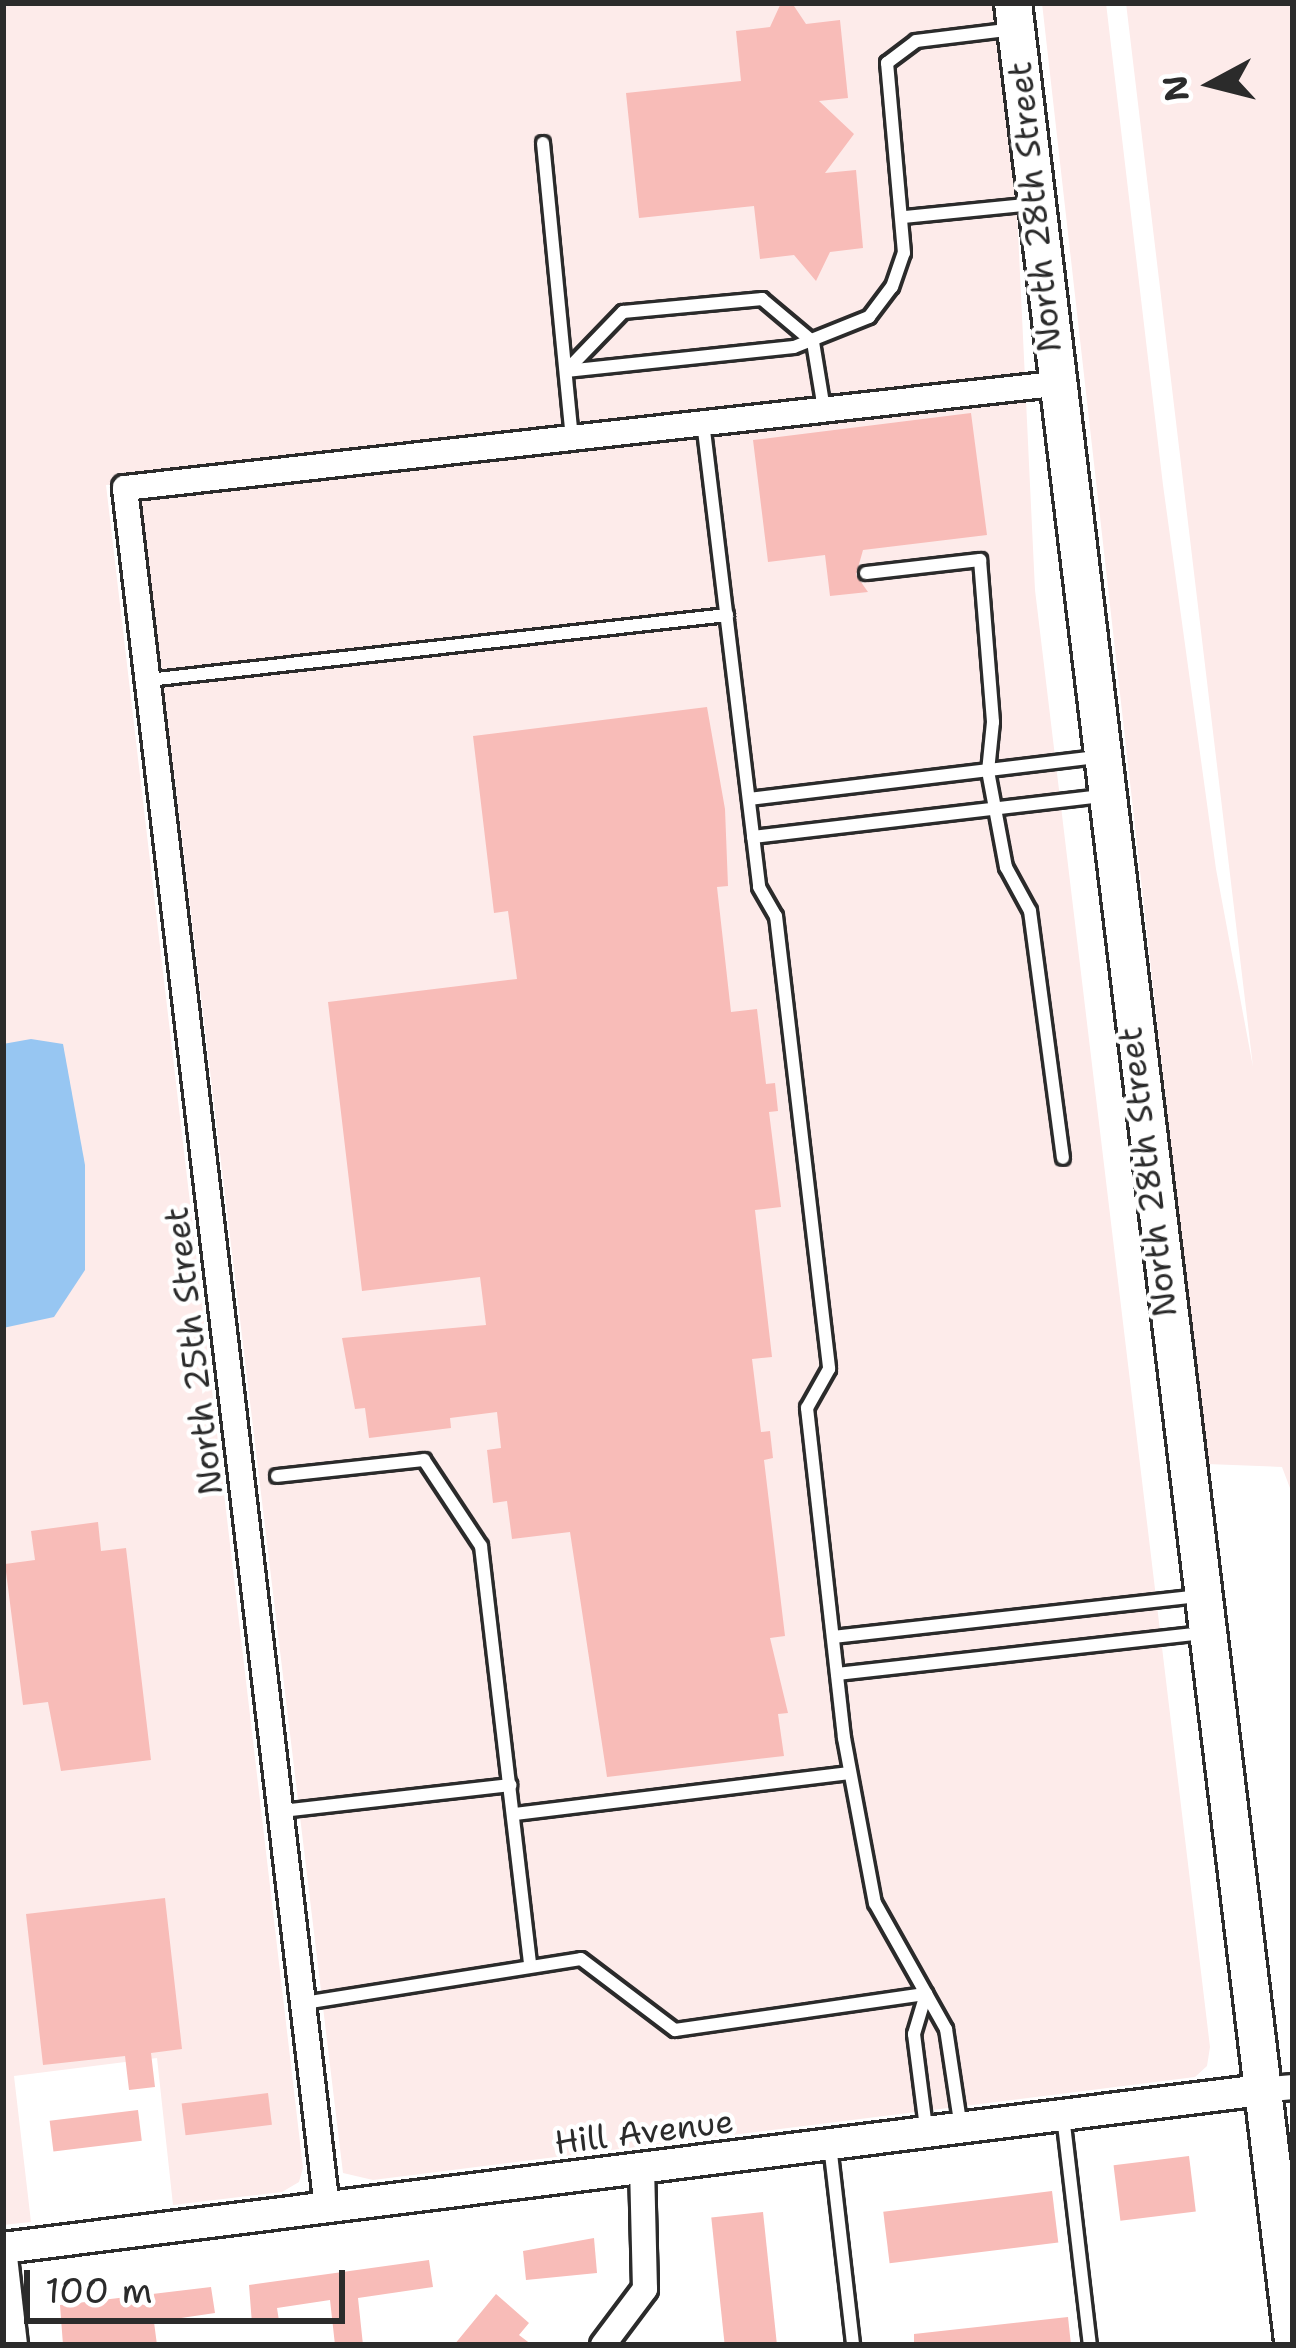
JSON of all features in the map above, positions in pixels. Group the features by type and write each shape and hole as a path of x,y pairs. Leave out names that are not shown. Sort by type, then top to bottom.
{"main road":[{"name":"North 28th Street","path":"1014,16 1102,796 1204,1633 1276,2088 1293,2340"}],"street":[{"path":"572,437 1054,383"},
{"name":"North 25th Street","path":"327,2208 125,488 572,437"},
{"name":"Hill Avenue","path":"4,2248 1276,2088"},
{"path":"603,2345 645,2289 642,2169"},
{"path":"4,2248 15,2345"}],"lane":[{"path":"566,371 813,342 859,324 885,299 902,264 904,218 887,64 927,38 1014,16"},
{"path":"543,143 572,437"},
{"path":"904,218 1035,204"},
{"path":"566,371 623,312 762,299 813,342 824,409"},
{"path":"703,422 759,887 776,916 829,1370 807,1408 850,1773 875,1903 948,2035 961,2129"},
{"path":"866,573 980,560 993,722 988,771 1006,867 1030,911 1063,1158"},
{"path":"148,680 727,615"},
{"path":"748,799 1098,758"},
{"path":"753,837 1102,796"},
{"path":"277,1476 424,1460 481,1546 530,1966"},
{"path":"833,1637 1200,1596"},
{"path":"836,1674 1204,1633"},
{"path":"515,1814 850,1773"},
{"path":"281,1811 511,1785"},
{"path":"304,2003 581,1959 675,2030 926,1994"},
{"path":"926,1994 914,2034 927,2134"},
{"path":"1063,2116 1090,2345"},
{"path":"830,2145 853,2345"}],"shaded area":[{"path":"3,3 996,3 1015,168 1035,590 1210,2047 1207,2066 1195,2077 373,2180 343,2173 139,482 106,485 303,2168 299,2182 282,2192 173,2205 157,2058 14,2076 31,2222 3,2225"},
{"path":"1042,3 1106,3 1163,485 1216,869 1253,1067 1126,3 1293,3 1293,1496 1282,1467 1207,1464"}],"water":[{"path":"31,1039 63,1044 85,1165 85,1270 54,1317 3,1328 3,1044"}],"building":[{"path":"781,3 792,3 806,24 840,20 848,98 819,101 854,134 825,173 856,170 863,248 830,252 816,281 794,255 760,259 754,206 639,218 626,93 741,81 736,31 770,27"},
{"path":"971,413 987,535 863,550 856,575 868,592 830,596 825,555 768,562 753,440"},
{"path":"707,707 725,809 728,886 717,887 731,1012 757,1009 766,1084 775,1083 778,1111 769,1112 781,1207 755,1210 772,1357 752,1359 761,1432 770,1431 773,1458 764,1460 785,1636 770,1638 788,1713 778,1714 784,1756 607,1777 570,1532 512,1539 507,1501 493,1503 487,1450 501,1448 497,1412 450,1418 451,1428 369,1438 365,1408 355,1409 342,1338 486,1325 480,1277 362,1291 328,1002 517,979 508,911 494,913 473,736"},
{"path":"98,1522 101,1551 126,1548 151,1760 61,1771 48,1702 23,1705 5,1564 35,1560 31,1531"},
{"path":"165,1898 182,2049 151,2053 155,2087 129,2090 125,2056 43,2065 26,1914"},
{"path":"268,2093 272,2125 186,2135 182,2104"},
{"path":"138,2110 142,2141 53,2152 50,2121"},
{"path":"1189,2156 1196,2212 1120,2221 1114,2165"},
{"path":"1052,2191 1058,2243 890,2263 883,2212"},
{"path":"763,2212 777,2345 725,2345 711,2217"},
{"path":"594,2238 597,2273 526,2280 523,2251"},
{"path":"429,2260 433,2287 358,2298 363,2345 335,2345 330,2300 277,2308 279,2321 252,2324 249,2285"},
{"path":"211,2287 215,2313 154,2322 157,2345 63,2345 60,2305"},
{"path":"496,2294 529,2323 519,2335 532,2345 454,2345"},
{"path":"1068,2317 1071,2345 914,2345 914,2334"}]}
